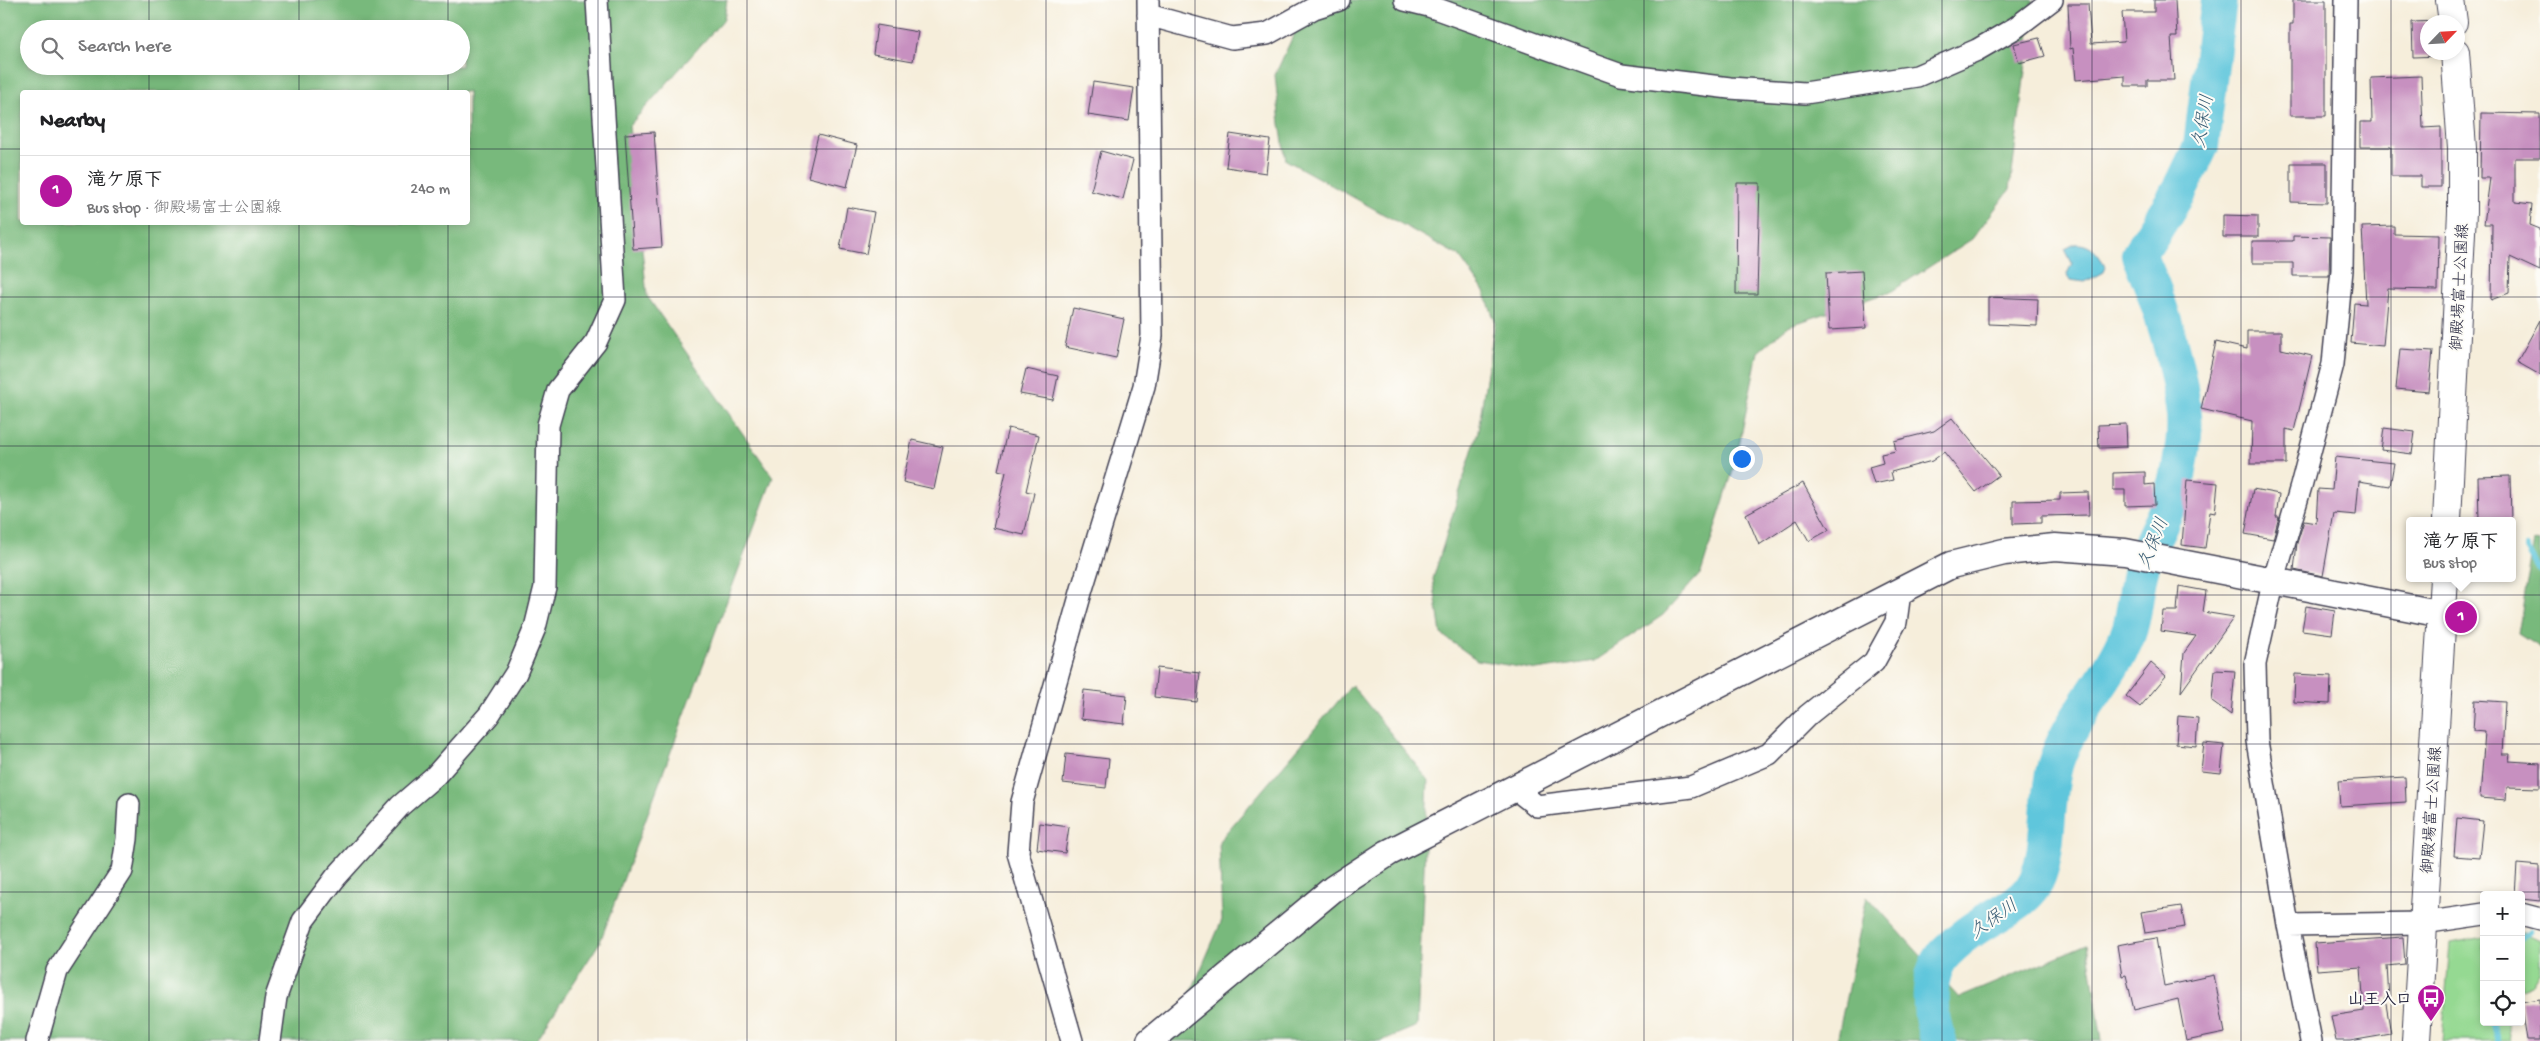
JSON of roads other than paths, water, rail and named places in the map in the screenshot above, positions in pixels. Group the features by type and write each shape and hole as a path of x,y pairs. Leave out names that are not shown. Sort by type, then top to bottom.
{"main road":[{"path":"2450,0 2452,15"},
{"name":"御殿場富士公園線","path":"2447,517 2462,212 2462,148 2456,60"},
{"name":"御殿場富士公園線","path":"2416,1041 2444,582"}],"street":[{"path":"1072,1041 1018,853 1022,802 1082,589 1144,386 1152,336 1148,7 1232,38 1267,34 1314,8 1339,0"},
{"path":"1405,0 1429,6 1621,75 1730,88 1805,93 1916,76 1977,50 2016,28 2052,0"},
{"path":"2311,1041 2288,926 2257,741 2255,664 2273,583 2333,364 2342,270 2346,0"},
{"path":"270,1041 276,997 303,921 336,877 400,806 436,775 488,715 516,673 535,628 545,587 548,425 558,390 596,342 616,300 602,2"},
{"path":"1150,1041 1333,889 1388,853 1951,565 2004,552 2055,547 2125,552 2273,583 2442,614"},
{"path":"1514,788 1537,806 1692,788 1769,754 1808,715 1874,662 1896,622 1900,592"},
{"path":"36,1041 57,971 122,871 127,838 129,804"},
{"path":"2288,926 2423,923 2480,915"},
{"path":"2525,915 2540,919"}],"water":[{"path":"2075,244 2090,247 2097,253 2105,267 2103,272 2085,282 2070,280 2067,274 2072,263 2065,249"}],"waterway":[{"name":"久保川","path":"1939,1041 1931,1008 1934,972 1945,953 1953,945 1968,933 2021,899 2032,888 2038,876 2043,861 2050,790 2057,759 2072,727 2112,666 2128,634 2133,618 2142,566 2177,480 2182,456 2184,431 2184,415 2178,375 2168,333 2139,255 2181,188 2201,146 2219,0"},
{"path":"2526,547 2540,571"},
{"path":"2524,936 2530,931"},
{"path":"2493,1026 2498,1041"}],"place":[{"name":"滝ケ原下","path":"2461,617"},
{"name":"山王入口","path":"2431,1022"}]}
